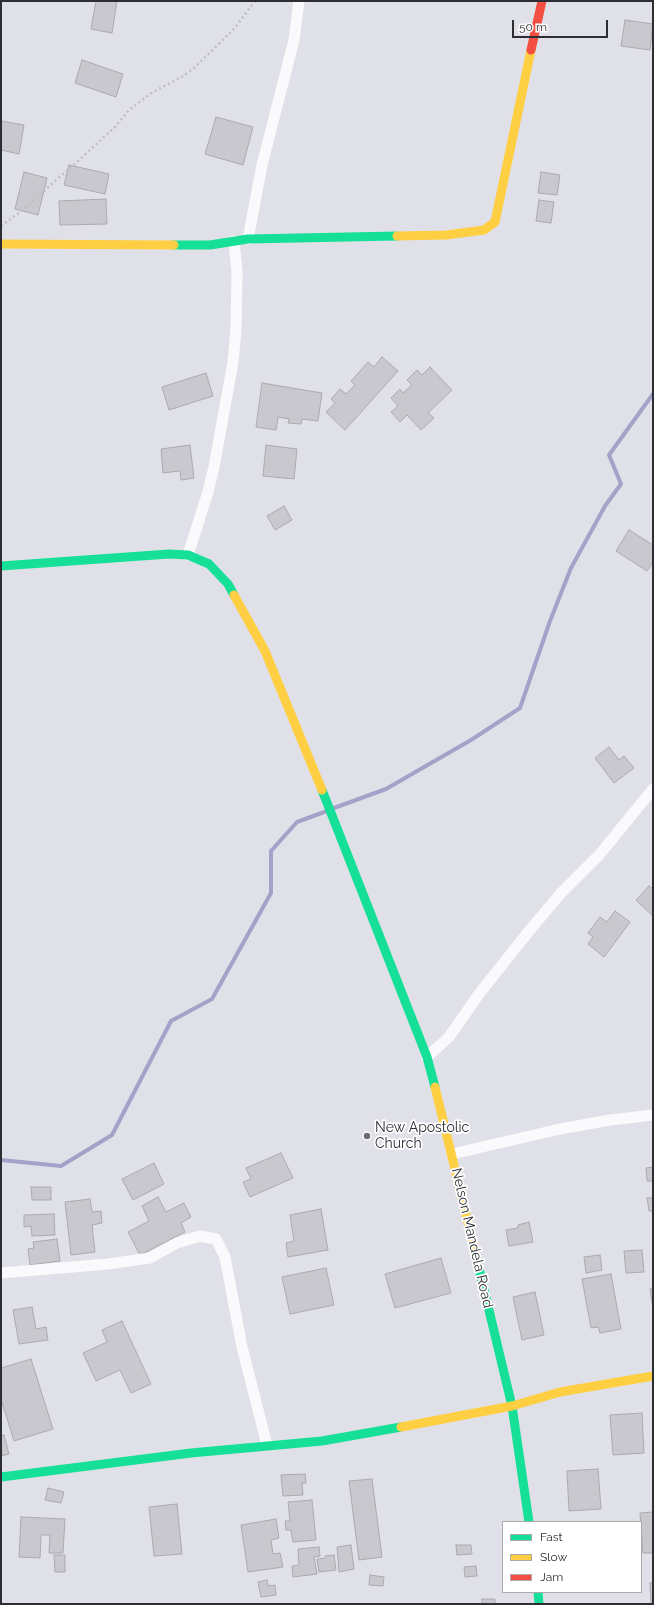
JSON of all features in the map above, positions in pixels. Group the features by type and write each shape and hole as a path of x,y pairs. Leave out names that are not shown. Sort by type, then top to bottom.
{"street":[{"path":"248,239 262,165 294,40 300,1"},
{"path":"1,244 210,245 248,239 446,235 484,230 495,222 542,1"},
{"path":"188,555 208,492 214,467 232,362 236,330 237,272 234,241"},
{"path":"1,566 169,554 188,555 209,564 228,584 265,651 345,847 427,1057 452,1154"},
{"path":"427,1057 449,1038 479,994 529,931 562,893 600,854 653,789"},
{"name":"Nelson Mandela Road","path":"529,1521 512,1406 452,1154 560,1129 610,1120 653,1115"},
{"path":"1,1272 108,1264 150,1258 177,1242 200,1236 216,1239 225,1257 242,1347 267,1445"},
{"path":"1,1477 267,1445 322,1441 442,1420 512,1406 560,1392 653,1376"},
{"path":"538,1593 539,1604"}],"path":[{"path":"1,226 20,212 78,161 115,127 129,110 153,92 180,78 193,69 234,29 255,1"}],"building":[{"path":"96,1 117,1 112,33 91,29"},
{"path":"625,20 653,24 650,50 621,46"},
{"path":"82,60 123,74 116,97 75,83"},
{"path":"216,117 253,127 243,165 205,154"},
{"path":"1,121 24,125 19,154 1,150"},
{"path":"69,165 109,174 105,194 64,185"},
{"path":"24,172 47,178 38,215 15,209"},
{"path":"541,172 560,175 557,195 538,193"},
{"path":"106,199 107,224 60,225 59,201"},
{"path":"539,200 554,202 551,223 536,221"},
{"path":"382,357 398,371 345,430 326,412 335,403 331,399 340,389 346,394 355,385 351,381 368,362 374,367"},
{"path":"430,367 452,390 428,413 434,418 421,430 407,415 400,422 391,412 398,406 391,398 400,389 403,393 412,385 407,380 417,370 422,375"},
{"path":"206,373 213,396 169,410 162,387"},
{"path":"262,383 322,393 318,421 302,419 301,424 288,423 289,419 278,417 276,430 256,427"},
{"path":"190,445 194,478 181,480 180,471 163,473 161,449"},
{"path":"266,445 297,449 294,479 263,476"},
{"path":"284,506 292,520 275,530 267,516"},
{"path":"629,530 653,545 653,562 647,571 616,551"},
{"path":"609,747 619,760 624,756 634,768 614,783 595,758"},
{"path":"649,886 653,889 653,916 636,900"},
{"path":"615,911 630,922 604,957 588,944 593,937 588,933 600,917 607,922"},
{"path":"281,1153 293,1178 250,1197 243,1182 251,1179 246,1168"},
{"path":"154,1163 164,1184 133,1200 122,1179"},
{"path":"653,1167 653,1181 647,1181 646,1168"},
{"path":"31,1187 51,1187 51,1200 32,1200"},
{"path":"158,1197 166,1212 184,1203 191,1217 181,1223 185,1232 140,1255 128,1232 149,1221 142,1206"},
{"path":"647,1198 653,1198 653,1211 649,1211"},
{"path":"90,1199 92,1212 101,1211 102,1223 92,1225 95,1252 71,1255 65,1202"},
{"path":"321,1209 328,1250 288,1257 286,1243 294,1241 290,1215"},
{"path":"54,1214 55,1235 32,1236 31,1226 24,1227 24,1215"},
{"path":"529,1222 533,1242 509,1246 506,1230 518,1228 518,1225"},
{"path":"57,1239 60,1261 30,1265 28,1249 34,1248 33,1242"},
{"path":"642,1250 644,1272 626,1273 624,1251"},
{"path":"600,1255 602,1270 586,1273 584,1257"},
{"path":"441,1258 451,1293 395,1308 385,1274"},
{"path":"326,1268 334,1305 290,1314 282,1277"},
{"path":"611,1274 621,1329 600,1333 598,1327 591,1328 582,1279"},
{"path":"653,1288 653,1308 650,1289"},
{"path":"535,1292 544,1335 522,1340 513,1297"},
{"path":"32,1307 36,1329 46,1327 48,1340 19,1344 13,1310"},
{"path":"122,1321 151,1384 131,1393 120,1370 96,1381 83,1353 107,1342 102,1330"},
{"path":"31,1359 53,1429 14,1441 1,1399 1,1368"},
{"path":"642,1413 644,1453 613,1455 610,1415"},
{"path":"4,1435 9,1454 1,1456 1,1436"},
{"path":"598,1469 601,1509 569,1511 567,1471"},
{"path":"305,1474 306,1483 302,1483 303,1495 283,1496 281,1475"},
{"path":"372,1479 382,1557 359,1560 349,1481"},
{"path":"48,1488 64,1492 61,1503 45,1500"},
{"path":"312,1500 316,1540 293,1542 291,1530 286,1530 285,1521 290,1521 288,1502"},
{"path":"177,1504 182,1554 154,1556 149,1507"},
{"path":"653,1512 653,1553 643,1553 642,1521 641,1521 640,1513"},
{"path":"21,1517 65,1519 63,1553 49,1553 50,1535 41,1535 40,1558 19,1557"},
{"path":"276,1519 279,1538 271,1540 273,1554 280,1553 283,1567 248,1572 241,1525"},
{"path":"351,1545 354,1569 339,1572 337,1547"},
{"path":"456,1545 471,1545 472,1554 457,1555"},
{"path":"319,1547 320,1556 314,1557 317,1574 293,1577 292,1566 299,1565 298,1549"},
{"path":"54,1555 65,1555 65,1572 55,1572"},
{"path":"334,1555 336,1570 319,1572 317,1559"},
{"path":"476,1566 477,1576 465,1577 464,1567"},
{"path":"370,1575 384,1577 383,1586 369,1585"},
{"path":"267,1580 268,1586 275,1585 276,1595 261,1597 258,1582"},
{"path":"650,1583 653,1583 653,1604 651,1604"},
{"path":"482,1599 495,1599 495,1604 482,1604"}],"waterway":[{"path":"334,808 386,789 471,740 520,708 550,621 571,568 605,506 621,484 609,455 653,394"},
{"path":"1,1160 61,1166 112,1135 171,1021 212,999 271,893 271,851 297,822 327,811"}],"traffic: fast":[{"path":"174,245 210,245 248,239 397,236"},
{"path":"1,566 169,554 188,555 209,564 228,584 234,595"},
{"path":"322,790 427,1057 435,1087"},
{"path":"476,1256 512,1406 529,1521"},
{"path":"1,1477 191,1453 322,1441 401,1427"},
{"path":"538,1593 539,1604"}],"traffic: slow":[{"path":"397,236 446,235 484,230 495,222 531,50"},
{"path":"1,244 174,245"},
{"path":"234,595 265,651 322,790"},
{"path":"435,1087 476,1256"},
{"path":"401,1427 512,1406 560,1392 653,1376"}],"traffic: jam":[{"path":"531,50 542,1"}],"place":[{"name":"New Apostolic Church","path":"367,1136"}]}
